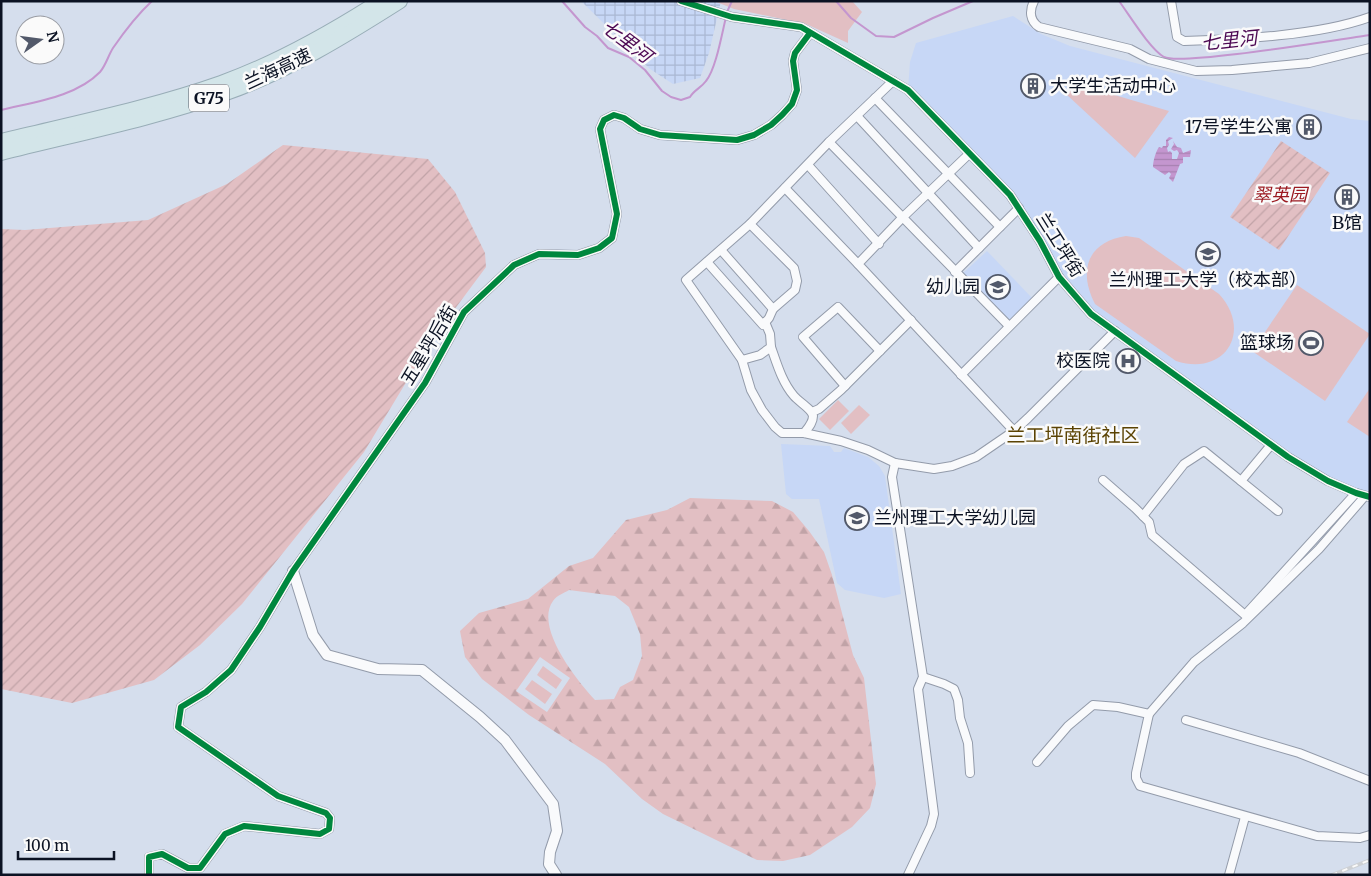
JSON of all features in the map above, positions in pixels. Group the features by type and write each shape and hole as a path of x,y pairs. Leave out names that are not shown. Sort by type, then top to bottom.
{"highway":[{"name":"兰海高速","path":"1,141 181,96 222,82 257,68 320,37 380,1"},
{"name":"兰海高速","path":"1,153 129,121 226,93 262,78 325,47 400,1"}],"street":[{"name":"兰工坪街","path":"681,1 732,17 801,27 908,90 1010,195 1040,241 1059,277 1091,314 1288,457 1328,481 1368,496"},
{"path":"1034,1 1031,15 1034,23 1039,27 1130,50 1148,59 1196,71 1232,70 1309,63 1370,48"},
{"path":"1171,1 1177,37 1184,41 1295,32 1348,24 1370,17"},
{"name":"五星坪后街","path":"293,571 425,383 464,312 514,265 539,254 578,255 599,248 612,238 616,214 600,129 604,120 609,117 619,116 640,129 660,135 738,140 754,135 771,125 792,104 797,90 793,61 795,53 810,33"},
{"path":"894,81 829,142 750,224 686,280 742,360 751,390 775,427 782,433 804,433 841,441 868,450 895,463 934,469 952,466 976,457 1014,430 1035,412 1115,331"},
{"path":"875,98 1000,227"},
{"path":"857,116 979,248"},
{"path":"829,142 1009,326"},
{"path":"858,264 903,217 969,154"},
{"path":"808,165 879,244"},
{"path":"785,188 1014,430"},
{"path":"955,272 1019,208"},
{"path":"707,262 763,325 773,309 795,290 797,281 794,268 750,224"},
{"path":"721,250 773,309"},
{"path":"961,375 1059,277"},
{"path":"845,386 803,338 838,307 880,351"},
{"path":"812,412 819,409 845,386 910,320"},
{"path":"766,322 770,334 771,347 787,388 800,403 812,412"},
{"path":"742,360 760,355 771,347"},
{"path":"804,433 812,424 812,412"},
{"path":"1241,481 1270,445"},
{"path":"1143,516 1184,464 1204,451 1278,511"},
{"path":"895,463 892,477 923,677 918,690 934,814 931,826 908,875"},
{"path":"1103,480 1149,522 1152,535 1245,615 1356,493"},
{"path":"1368,496 1319,549 1243,623 1194,662 1149,714 1136,778 1140,786 1317,836 1360,838 1370,835"},
{"path":"149,875 150,857 162,854 188,868 200,868 225,834 244,826 320,834 329,829 330,818 326,813 278,796 178,727 181,707 206,692 231,670 260,628 293,571"},
{"path":"293,571 313,634 328,655 378,669 422,670 480,716 505,740 553,804 557,830 550,852 549,864 556,875"},
{"path":"923,677 954,689 968,743 970,773"},
{"path":"1037,762 1068,726 1093,705 1118,707 1149,714"},
{"path":"1186,720 1299,753 1370,781"},
{"path":"1229,875 1245,817"}],"shaded area":[{"path":"581,1 721,1 709,53 700,78 673,84 650,69"},
{"name":"兰州理工大学（校本部）","path":"1013,16 1041,34 1070,46 1351,119 1370,121 1370,497 1328,481 1091,314 1059,277 1010,195 908,90 910,62 916,43"},
{"path":"1169,137 1173,138 1168,141 1169,145 1167,148 1168,152 1172,153 1172,159 1177,159 1179,153 1177,150 1171,149 1174,144 1173,141 1177,147 1181,148 1183,153 1191,150 1190,157 1183,157 1183,163 1180,164 1173,182 1169,178 1171,174 1169,172 1165,175 1153,167 1159,147 1166,146 1166,140"},
{"name":"幼儿园","path":"987,251 1034,300 1008,324 961,275"},
{"name":"兰州理工大学幼儿园","path":"781,444 830,446 834,452 841,452 844,448 868,457 879,466 885,476 901,594 884,598 845,590 837,583 819,499 792,499 786,494"}],"green space":[{"path":"714,1 852,1 862,12 848,31 848,43 806,24 734,9"},
{"path":"1077,84 1169,111 1135,158 1066,94"},
{"name":"翠英园","path":"1281,141 1330,173 1279,250 1230,217"},
{"path":"283,145 428,159 455,192 485,253 486,267 431,341 364,452 242,604 200,645 154,680 72,703 1,689 1,229 25,230 148,220 227,184"},
{"path":"1126,236 1139,238 1219,294 1229,308 1234,322 1233,336 1229,347 1220,357 1208,362 1193,364 1176,361 1095,304 1087,280 1090,260 1095,251 1102,245 1113,239"},
{"name":"篮球场","path":"1297,285 1370,334 1325,401 1252,351"},
{"path":"1370,388 1370,437 1347,422"},
{"path":"838,400 849,411 830,430 819,419"},
{"path":"859,405 870,415 851,434 841,423"},
{"path":"690,498 772,501 793,512 824,552 853,655 864,678 876,784 870,808 852,827 810,855 783,861 757,860 663,814 642,799 605,764 529,715 482,679 465,657 460,631 479,613 528,599 569,566 593,558 626,520 667,510","holes":["569,590 615,596 629,607 640,634 642,656 633,680 620,687 614,699 595,700 569,667 553,639 549,625 549,612 554,599","540,657 570,678 547,712 516,691"]},
{"path":"543,666 562,680 556,689 537,675"},
{"path":"532,680 552,694 545,704 525,689"}],"waterway":[{"name":"七里河","path":"1,110 67,93 90,80 100,72 113,48 126,30 152,1"},
{"name":"七里河","path":"562,1 585,27 608,48 629,57 645,70 662,91 671,97 681,100 690,97 710,75 716,60 726,17"},
{"name":"七里河","path":"727,12 732,1"},
{"name":"七里河","path":"836,1 851,18 876,36 894,37 973,1"},
{"name":"七里河","path":"1119,1 1158,53 1164,57 1177,59 1229,55 1370,35"}],"railway":[{"path":"1332,875 1370,860"}],"cycle path":[{"path":"681,1 732,17 801,27 908,90 1010,195 1040,241 1059,277 1091,314 1288,457 1328,481 1370,497"},
{"path":"149,875 149,857 162,854 188,868 200,868 225,834 244,826 320,834 329,829 330,818 326,813 278,796 178,727 181,707 206,692 231,670 260,627 293,571 425,383 464,312 514,265 539,254 578,255 599,248 612,238 617,214 600,129 604,120 614,115 624,118 640,129 660,135 737,140 754,135 771,125 792,104 797,90 793,61 795,53 810,33"}],"place":[{"name":"大学生活动中心","path":"1033,86"},
{"name":"17号学生公寓","path":"1309,127"},
{"name":"B馆","path":"1347,197"},
{"name":"兰州理工大学（校本部）","path":"1208,254"},
{"name":"幼儿园","path":"998,287"},
{"name":"篮球场","path":"1311,343"},
{"name":"校医院","path":"1128,361"},
{"name":"兰州理工大学幼儿园","path":"857,518"}],"district":[{"name":"兰工坪南街社区","path":"1073,435"}]}
